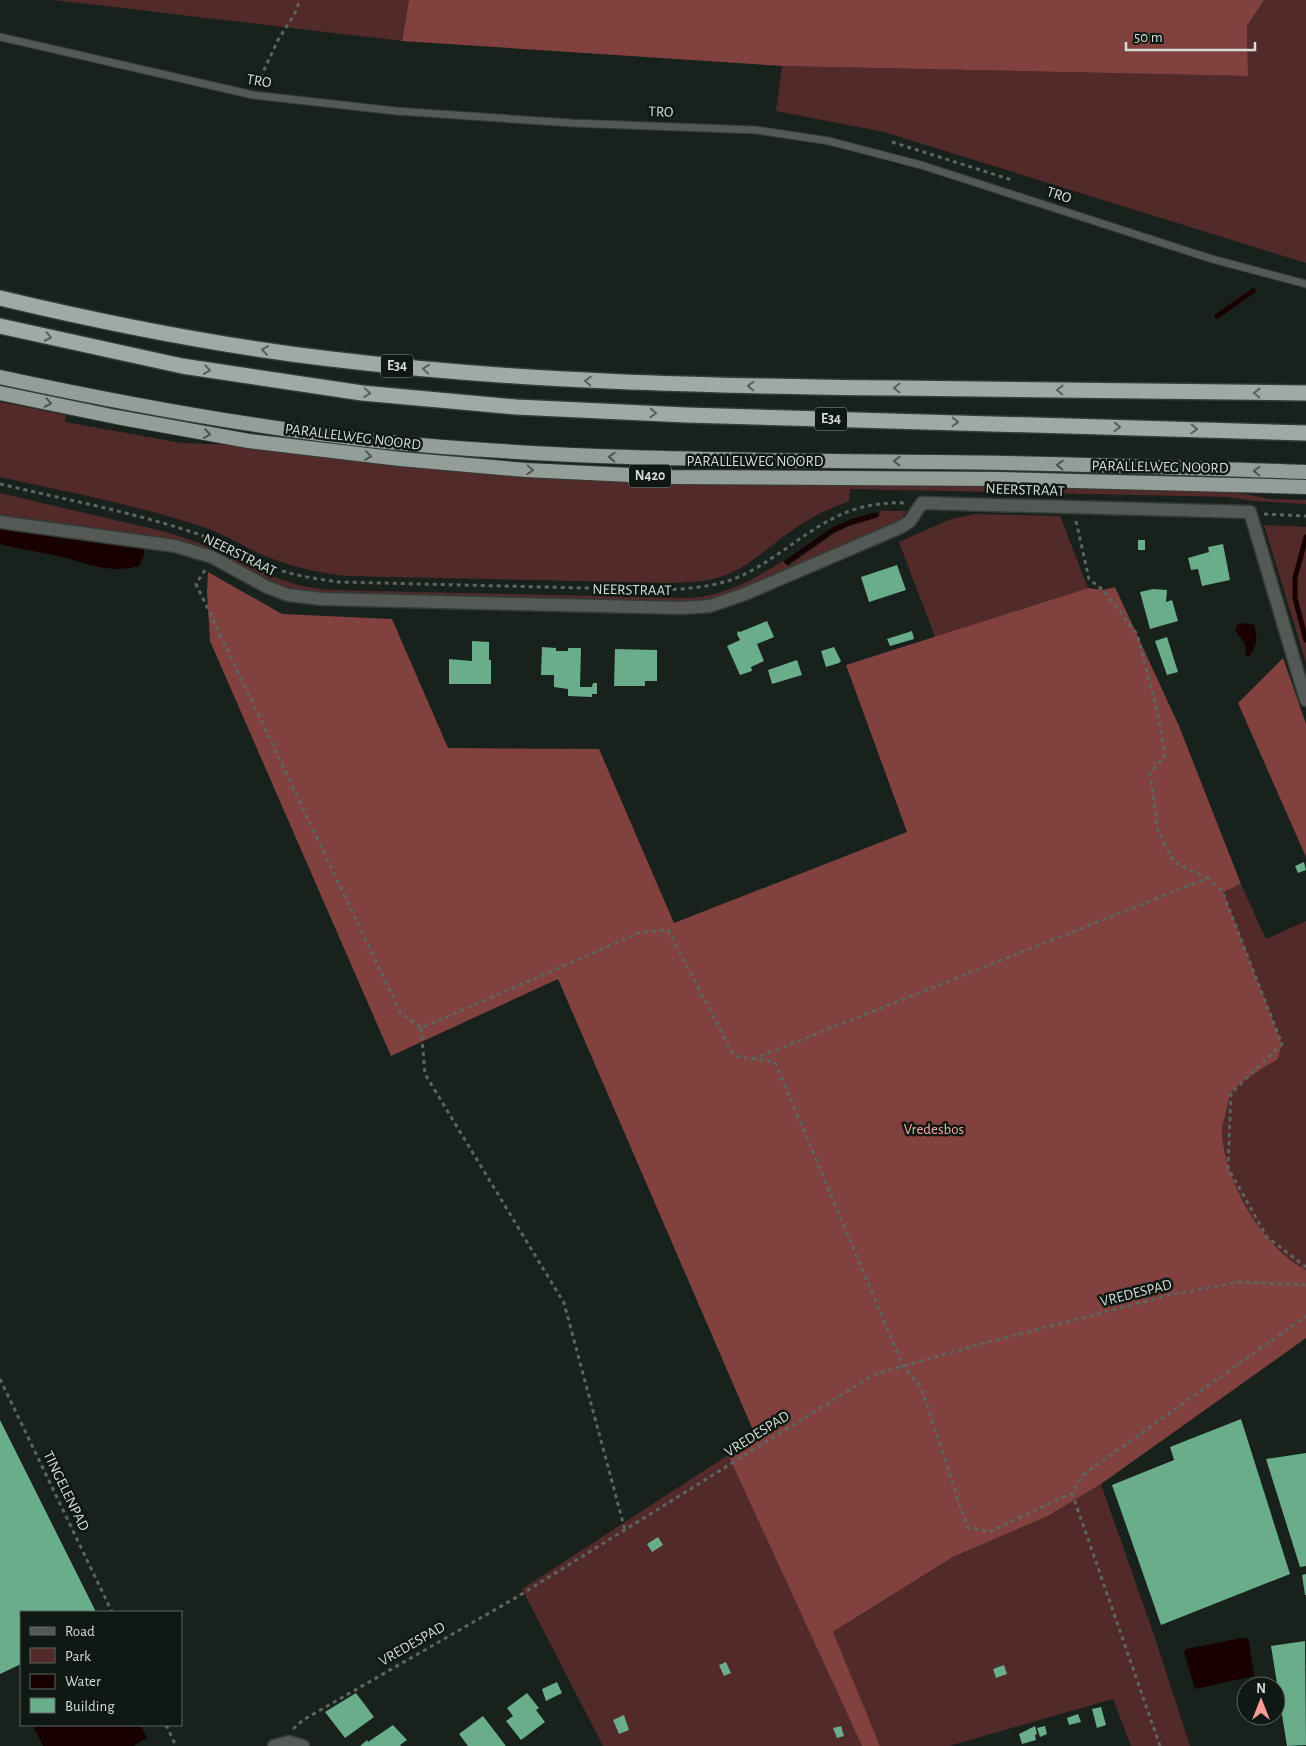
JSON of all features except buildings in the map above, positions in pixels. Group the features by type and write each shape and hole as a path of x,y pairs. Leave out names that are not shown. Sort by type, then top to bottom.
{"highway":[{"name":"E34","path":"0,298 137,328 245,347 330,359 523,377 614,382 799,387 1306,393"},
{"name":"E34","path":"0,326 182,366 362,393 516,407 686,415 1306,432"},
{"name":"PARALLELWEG NOORD","path":"0,377 115,402 255,426 378,441 540,453 679,459 961,462 1306,472"},
{"name":"PARALLELWEG NOORD","path":"0,393 116,417 249,441 400,459 526,470 672,476 999,479 1306,487"}],"street":[{"name":"NEERSTRAAT","path":"0,522 175,546 212,557 267,587 288,595 322,599 682,608 710,606 745,594 901,528 910,521 922,504 1250,512"},
{"path":"1250,512 1306,700"},
{"path":"275,1746 289,1742 303,1746"}],"lane":[{"name":"TRO","path":"0,37 253,95 415,112 572,123 756,130 829,141 921,165 1212,259 1306,284"}],"path":[{"path":"253,95 278,40 296,13 300,0"},
{"path":"0,484 146,518 190,531 212,539 276,569 303,577 339,582 667,590 718,585 748,572 831,518 856,508 887,502 922,504"},
{"path":"1072,508 1089,579 1103,590 1137,634 1148,671 1165,756 1150,773 1158,830 1174,862 1208,878 1222,891 1282,1044 1231,1093 1228,1168 1267,1238 1306,1267"},
{"path":"1250,512 1306,516"},
{"path":"202,574 196,584 400,1012 421,1028 425,1074 564,1303 625,1530"},
{"path":"753,1059 1208,878"},
{"path":"421,1028 641,932 668,930 734,1056 775,1062 902,1366 921,1386 967,1527 989,1532 1072,1493 1084,1474 1306,1316"},
{"name":"VREDESPAD","path":"275,1746 303,1720 517,1597 875,1374 1170,1295 1238,1282 1306,1285"},
{"name":"TINGELENPAD","path":"0,1379 112,1611"},
{"path":"1072,1493 1160,1746"},
{"path":"166,1726 176,1746"}],"green space":[{"path":"54,0 409,0 402,41"},
{"path":"409,0 1264,0 1247,26 1248,76 782,66 402,41"},
{"path":"1264,0 1306,0 1306,263 884,132 776,111 782,66 1248,76 1247,26"},
{"path":"0,402 66,415 65,422 182,443 240,445 346,460 439,469 1234,492 1270,499 1306,500 1306,504 1253,501 1228,497 850,489 849,501 826,510 804,522 739,569 709,580 671,583 346,576 280,562 217,532 178,519 102,499 0,477"},
{"path":"0,493 166,532 217,549 276,578 302,586 327,590 691,598 728,590 783,561 788,566 835,533 879,517 880,511 907,511 893,525 731,596 691,604 326,594 300,591 274,582 216,553 193,544 165,538 0,516"},
{"path":"975,514 1060,516 1088,588 935,637 899,542 951,519"},
{"path":"1264,525 1306,527 1306,663"},
{"name":"Vredesbos","path":"208,572 282,614 392,619 448,748 599,749 674,923 907,832 846,665 1088,588 1103,590 1115,587 1179,726 1241,884 1223,892 1282,1044 1278,1059 1246,1080 1231,1093 1222,1134 1231,1173 1249,1212 1275,1246 1306,1270 1306,1338 1101,1484 1048,1516 953,1557 833,1632 880,1746 862,1746 728,1455 756,1437 558,979 391,1056 210,641 207,592"},
{"path":"1283,658 1306,724 1306,857 1238,703"},
{"path":"1241,884 1266,939 1306,921 1306,1270 1290,1259 1261,1229 1239,1192 1225,1153 1222,1129 1231,1093 1246,1080 1278,1059 1282,1044 1222,891"},
{"path":"728,1455 862,1746 603,1746 522,1589"},
{"path":"1101,1484 1154,1635 1190,1746 1131,1746 1113,1699 949,1746 880,1746 832,1633 953,1557 1048,1516"}],"water":[{"path":"0,529 144,549 144,555 139,566 116,569 106,568 0,544"},
{"path":"1243,623 1254,625 1256,633 1255,645 1249,657 1246,655 1245,644 1235,630 1237,625"},
{"path":"1247,1638 1254,1676 1236,1676 1236,1680 1195,1689 1184,1652 1186,1649"},
{"path":"33,1726 141,1726 147,1738 133,1746 43,1746"}],"waterway":[{"path":"1217,316 1253,291"},
{"path":"787,562 833,530 851,522 876,515"},
{"path":"1306,537 1295,578 1295,598 1306,640"}]}
